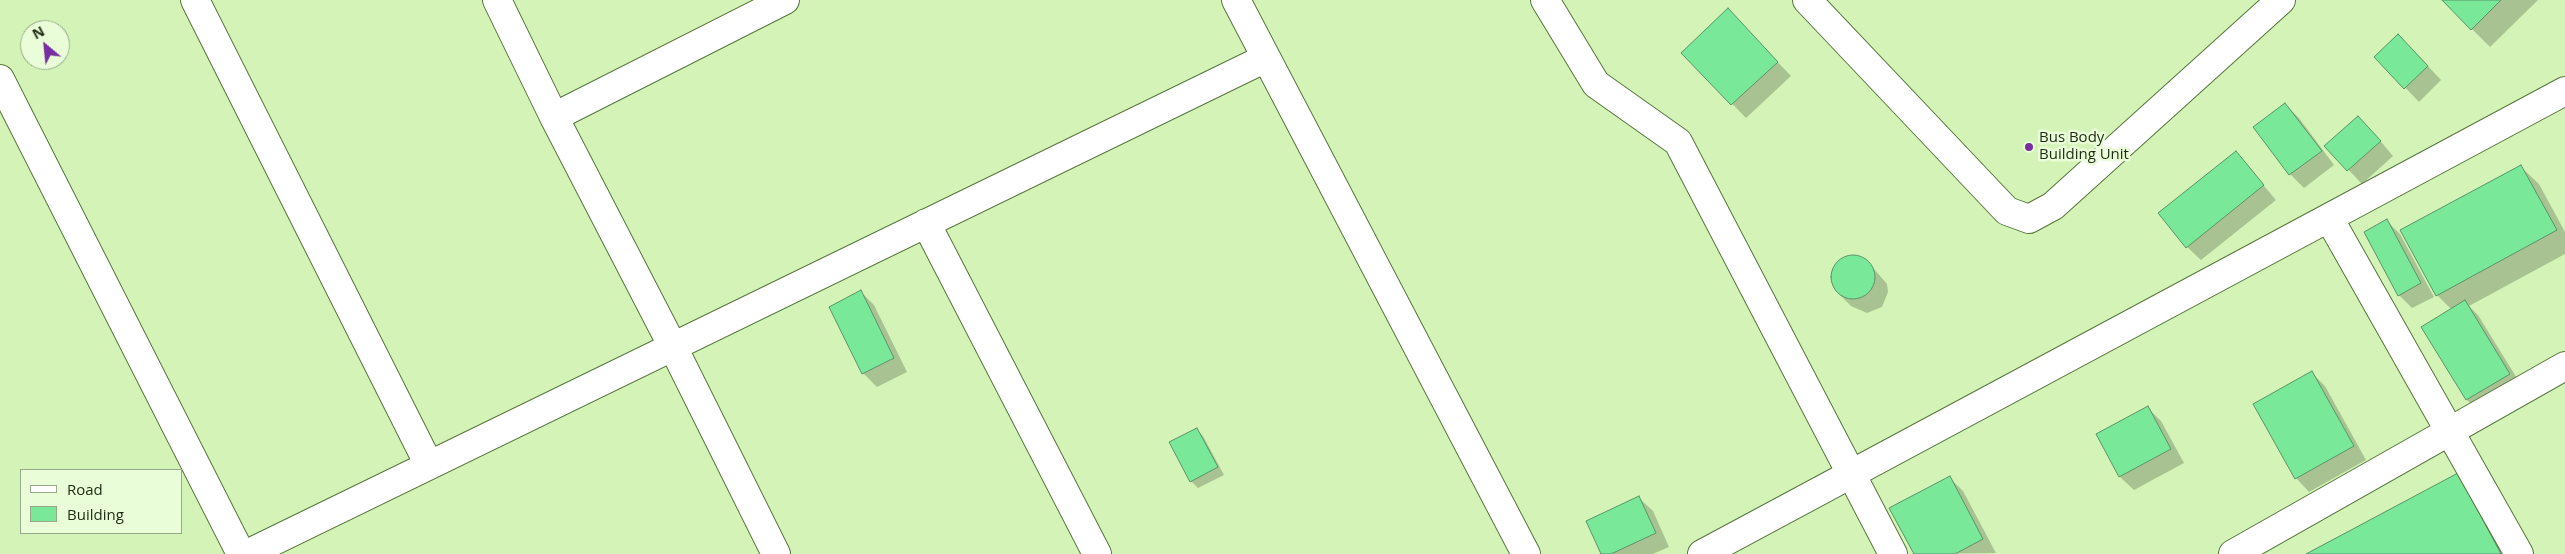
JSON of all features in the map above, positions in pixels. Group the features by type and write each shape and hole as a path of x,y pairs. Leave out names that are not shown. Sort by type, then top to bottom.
{"street":[{"path":"195,0 429,465"},
{"path":"498,0 554,117 776,554"},
{"path":"554,117 786,0"},
{"path":"1236,0 1526,554"},
{"path":"1545,0 1596,84 1678,142 1893,554"},
{"path":"1807,0 2007,211 2029,219 2053,206 2281,0"},
{"path":"247,554 1266,58"},
{"path":"0,79 241,554"},
{"path":"1702,554 2565,91"},
{"path":"2328,218 2519,554"},
{"path":"926,223 1097,554"},
{"path":"2233,554 2262,547 2565,366"}],"building":[{"path":"2442,0 2501,0 2471,30"},
{"path":"1728,8 1778,62 1731,105 1681,53"},
{"path":"2398,34 2428,66 2404,89 2374,57"},
{"path":"2285,103 2322,151 2289,175 2253,127"},
{"path":"2358,116 2381,141 2347,171 2324,146"},
{"path":"2236,151 2264,185 2186,248 2158,213"},
{"path":"2521,165 2557,230 2436,296 2400,230"},
{"path":"2387,219 2421,283 2398,296 2364,232"},
{"path":"1857,255 1869,261 1874,268 1874,286 1869,293 1862,298 1849,299 1841,296 1834,289 1831,273 1834,265 1841,258"},
{"path":"861,290 894,358 862,374 829,307"},
{"path":"2465,300 2510,374 2466,400 2421,327"},
{"path":"2312,371 2354,446 2295,479 2253,404"},
{"path":"2148,406 2171,449 2119,477 2096,434"},
{"path":"1197,428 1218,467 1190,482 1169,442"},
{"path":"2458,473 2501,554 2306,554"},
{"path":"1950,476 1983,539 1955,554 1914,554 1889,508"},
{"path":"1639,496 1656,533 1611,554 1601,554 1586,521"}],"place":[{"name":"Bus Body Building Unit","path":"2029,147"}]}
